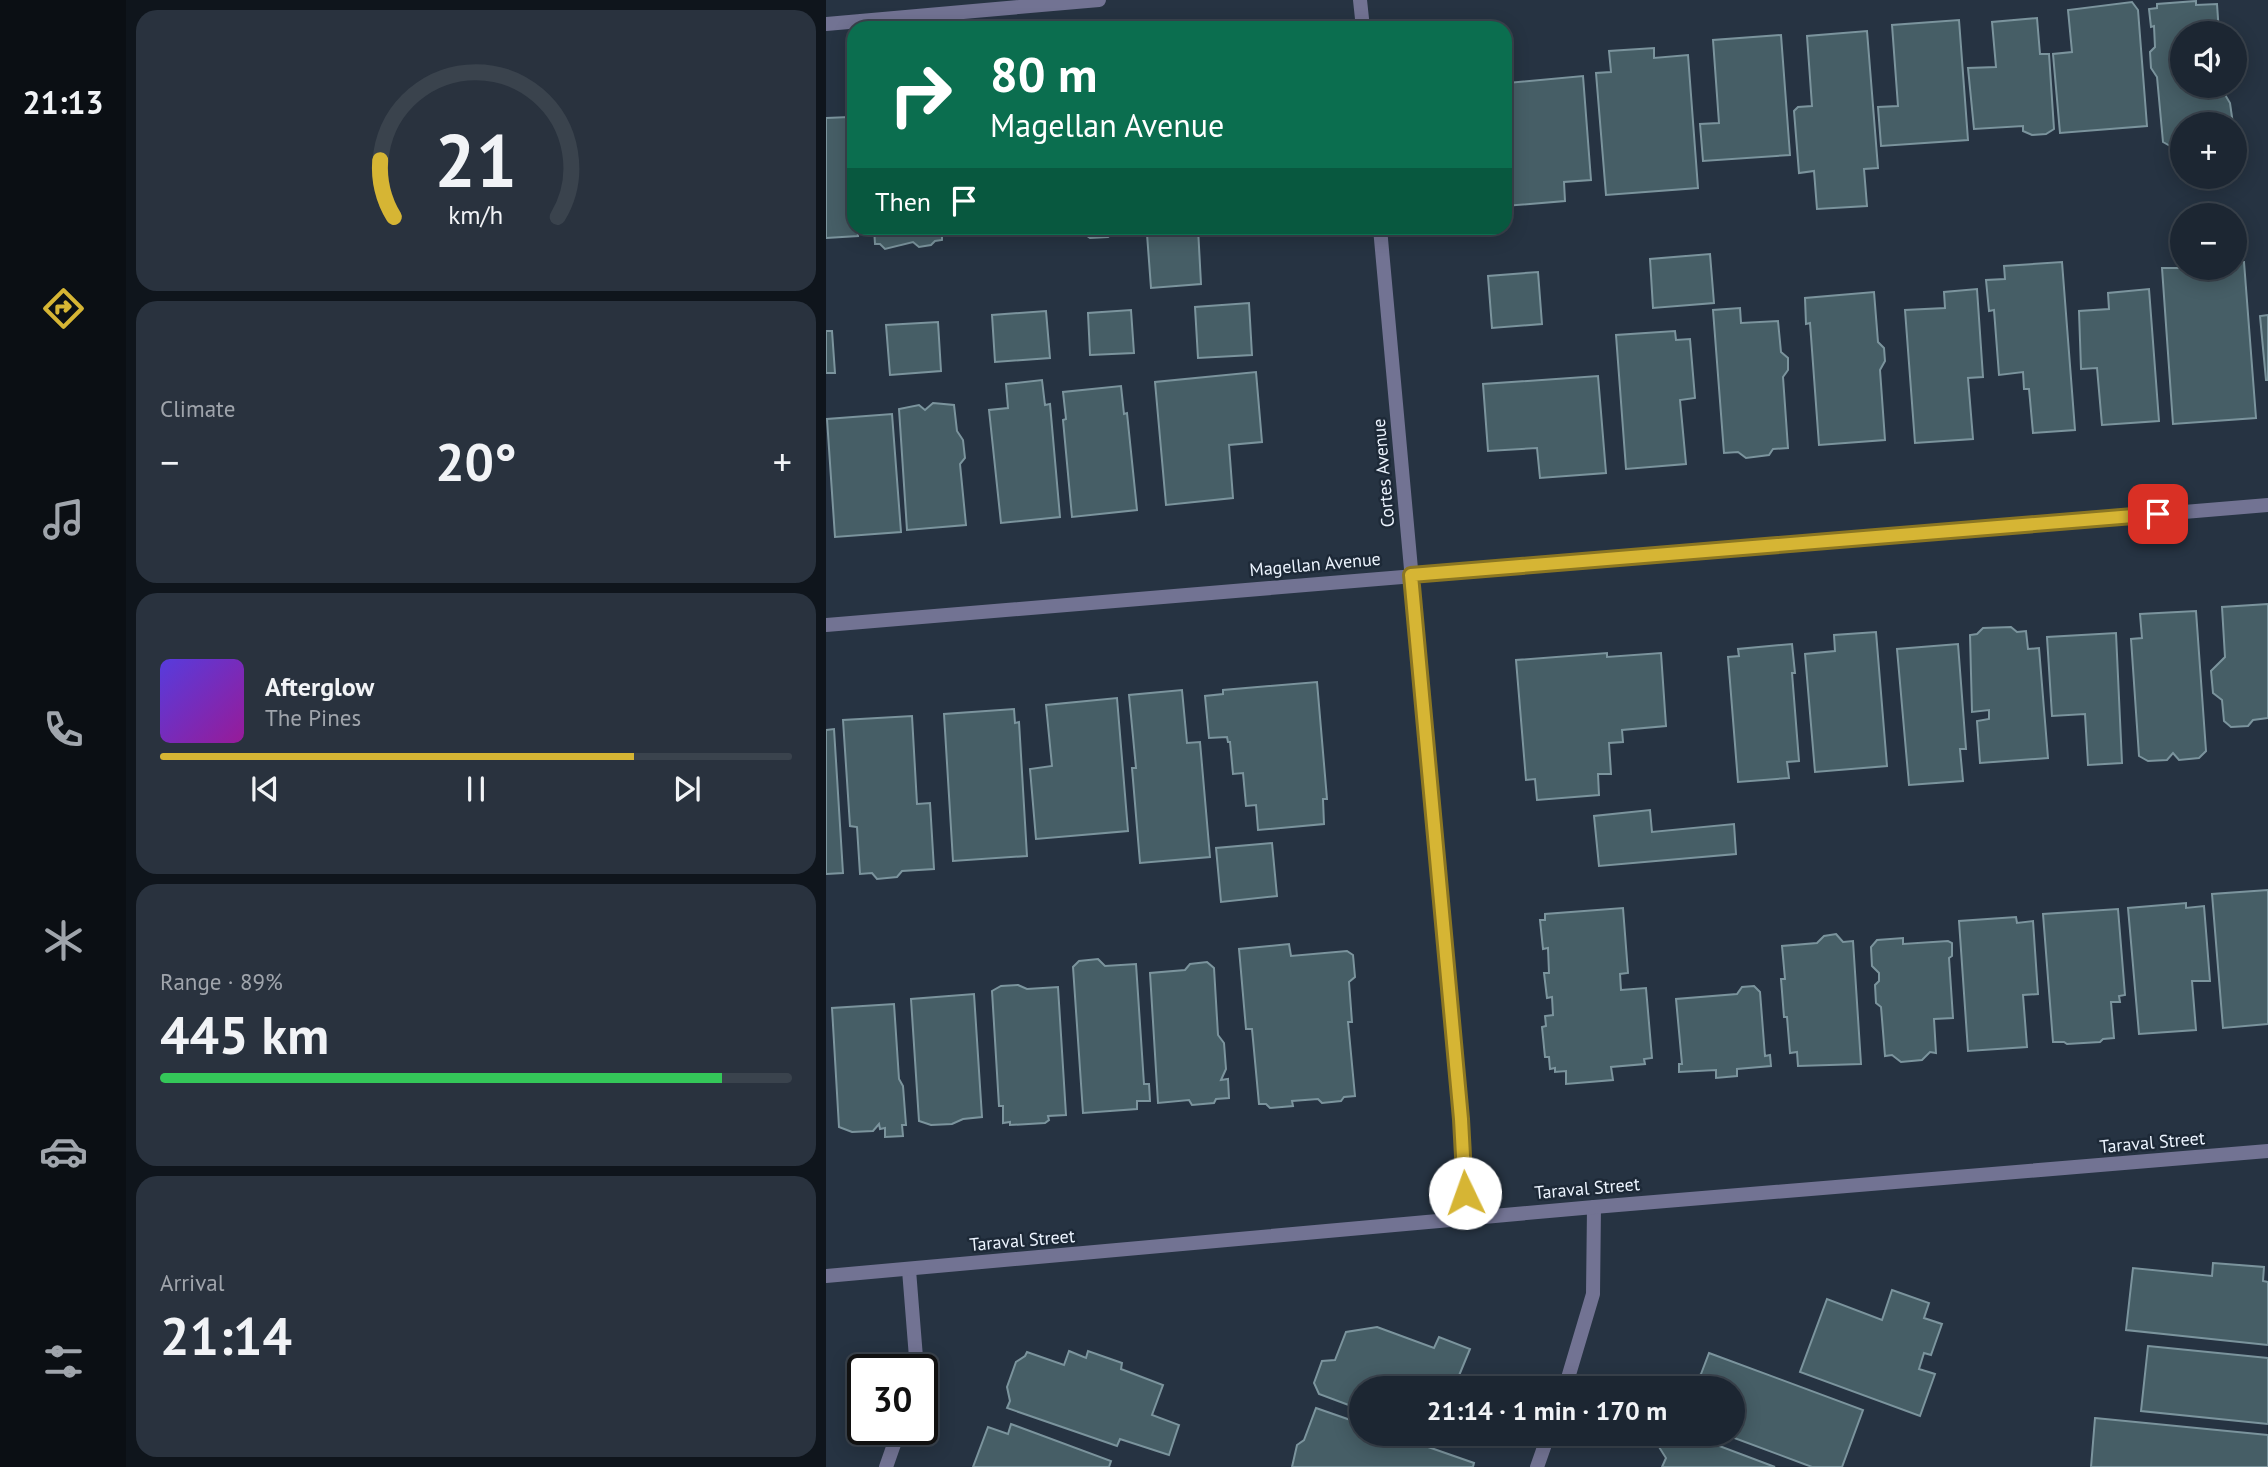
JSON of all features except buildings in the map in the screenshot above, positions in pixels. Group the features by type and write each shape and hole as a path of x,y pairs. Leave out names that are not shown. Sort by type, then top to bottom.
{"street":[{"path":"860,21 1099,0"},
{"path":"1360,0 1362,21"},
{"path":"826,24 847,22"},
{"name":"Cortes Avenue","path":"1381,235 1461,1119 1467,1218"},
{"name":"Magellan Avenue","path":"826,625 2268,505"},
{"name":"Taraval Street","path":"826,1276 1467,1218 2268,1151"},
{"path":"1569,1376 1594,1294 1594,1207"},
{"path":"909,1270 916,1354"},
{"path":"886,1467 894,1445"},
{"path":"1537,1467 1544,1446"}],"route":[{"path":"1465,1193 1461,1119 1411,575 2158,514"}]}
